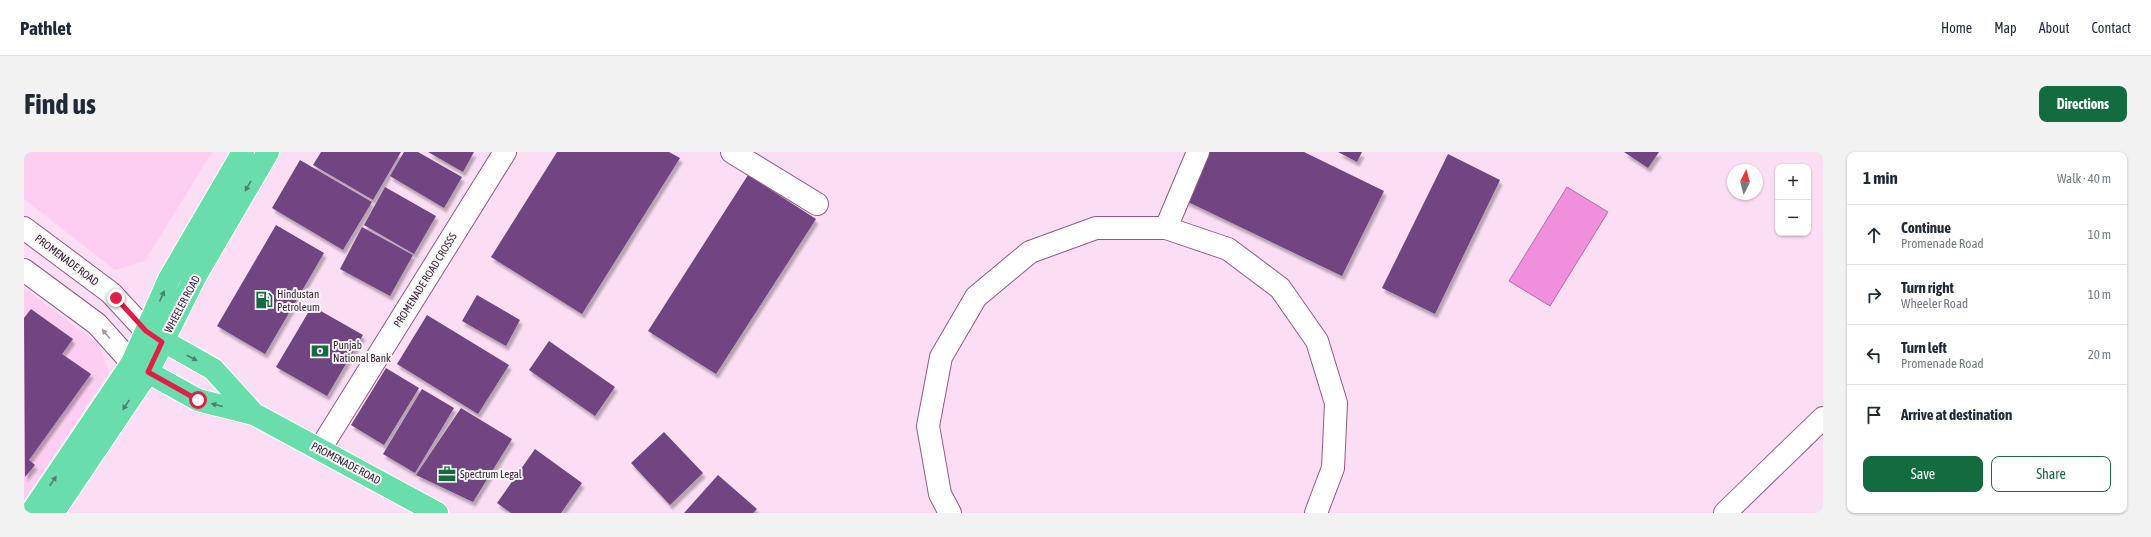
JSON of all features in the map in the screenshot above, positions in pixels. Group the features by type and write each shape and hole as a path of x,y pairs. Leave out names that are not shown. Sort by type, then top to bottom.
{"main road":[{"name":"WHEELER ROAD","path":"53,513 140,368 154,336 170,279 243,152"},
{"name":"WHEELER ROAD","path":"154,336 195,278 268,152"},
{"name":"PROMENADE ROAD","path":"154,336 212,369 254,414"},
{"name":"WHEELER ROAD","path":"31,513 140,368"},
{"name":"PROMENADE ROAD","path":"140,368 198,400 254,414 437,513"}],"street":[{"name":"PROMENADE ROAD CROSSS","path":"320,449 505,152"},
{"path":"732,152 817,204"},
{"path":"1166,228 1198,152"},
{"name":"PROMENADE ROAD","path":"24,228 111,293 154,336"},
{"path":"950,513 940,494 928,426 941,357 976,297 1030,252 1096,228 1166,228 1228,249 1280,288 1317,341 1336,403 1333,468 1316,513"},
{"name":"PROMENADE ROAD","path":"24,270 97,324 140,368"},
{"path":"1725,513 1823,418"}],"shaded area":[{"path":"24,152 212,152 145,261 115,270 24,199"},
{"path":"1567,187 1608,212 1550,306 1509,281"},
{"path":"24,288 99,344 109,372 24,500"}],"building":[{"path":"321,152 401,152 373,200 313,165"},
{"path":"404,152 418,152 462,177 444,208 390,176"},
{"path":"428,152 474,152 463,172"},
{"path":"557,152 669,152 680,158 582,314 491,257"},
{"path":"1207,152 1304,152 1384,191 1342,276 1184,200"},
{"path":"1338,152 1362,152 1357,162"},
{"path":"1624,152 1659,152 1648,168"},
{"path":"1448,154 1500,180 1435,314 1382,288"},
{"path":"300,160 372,202 343,250 272,208"},
{"path":"748,175 816,219 716,374 648,331"},
{"path":"385,187 436,216 414,254 364,225"},
{"path":"276,225 324,253 265,354 217,326"},
{"path":"362,227 413,255 390,296 340,269"},
{"path":"477,295 520,320 506,346 462,321"},
{"name":"Punjab National Bank","path":"312,306 363,335 327,396 276,367"},
{"path":"31,309 73,339 62,354 91,374 29,460 35,465 25,477 24,318"},
{"path":"427,315 509,365 478,414 397,364"},
{"path":"549,341 615,387 595,416 529,370"},
{"path":"386,368 419,388 384,445 351,425"},
{"path":"422,389 454,408 415,473 383,454"},
{"path":"461,408 512,439 473,502 416,475"},
{"path":"664,432 703,473 670,505 631,463"},
{"path":"535,449 582,483 561,513 511,513 497,503"},
{"path":"718,475 757,509 753,513 684,513"}],"place":[{"name":"Hindustan Petroleum","path":"264,300"},
{"name":"Punjab National Bank","path":"320,351"},
{"name":"Spectrum Legal","path":"447,474"}],"route":[{"path":"116,298 146,331 162,342 148,372 198,400"}]}
